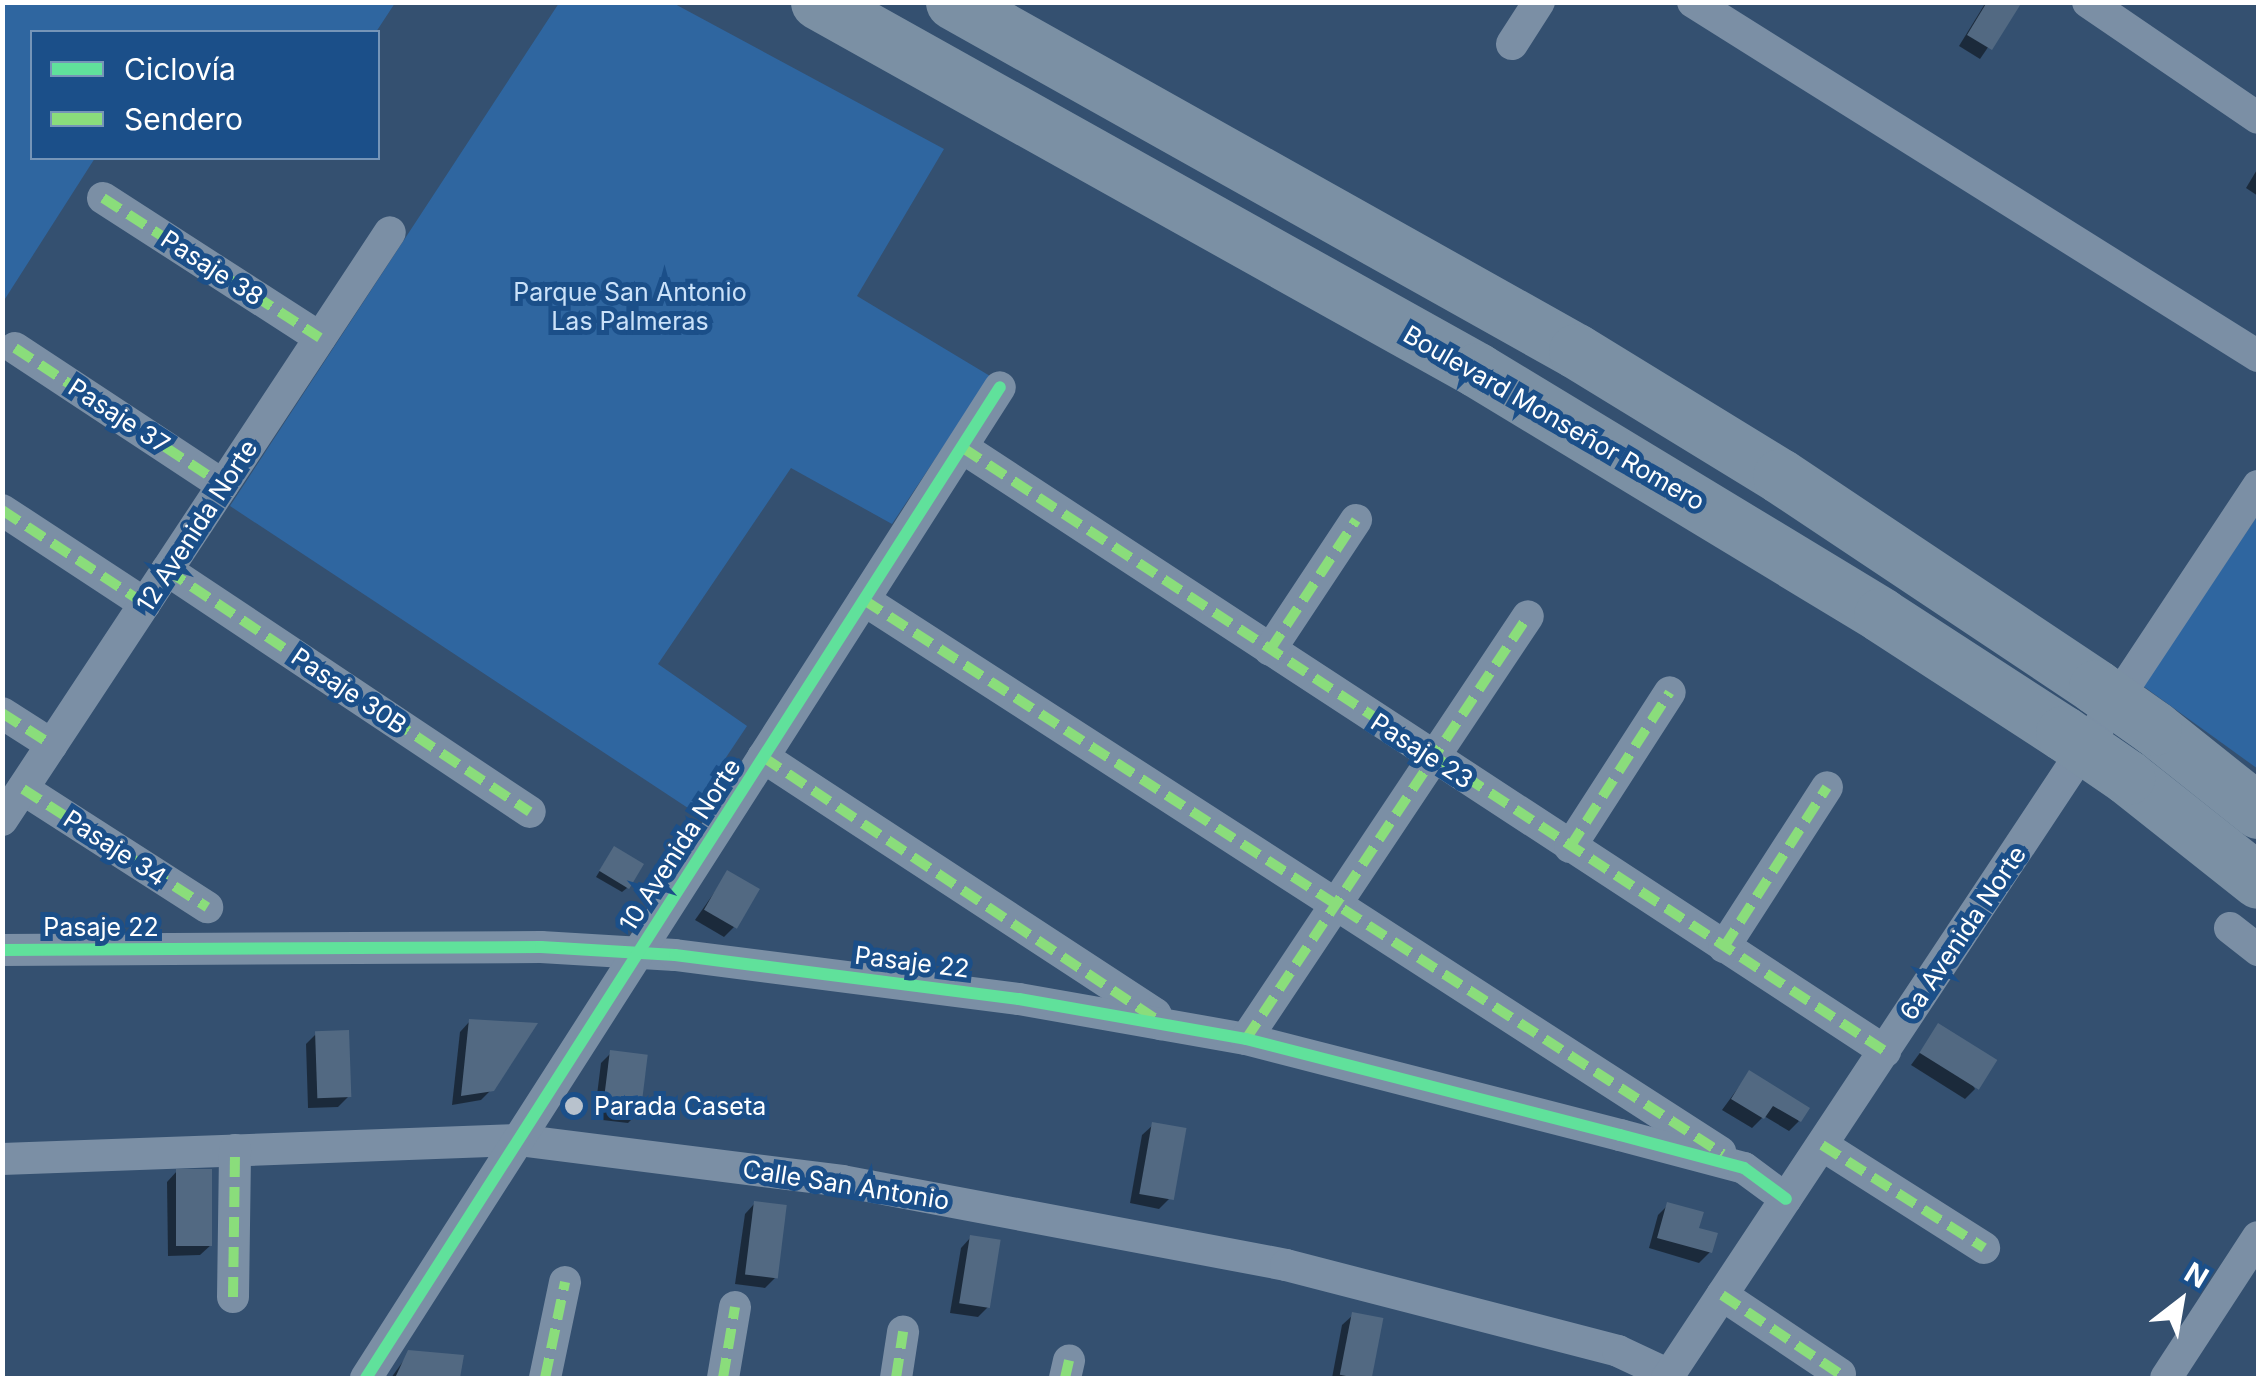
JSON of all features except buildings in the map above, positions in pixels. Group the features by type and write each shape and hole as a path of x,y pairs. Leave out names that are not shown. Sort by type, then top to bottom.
{"highway":[{"name":"Boulevard Monseñor Romero","path":"818,2 1477,370 1881,615 2126,777 2258,881"},
{"path":"953,2 1576,351 1796,486 2096,687 2258,811"}],"street":[{"path":"1512,44 1539,2"},
{"path":"1693,2 2258,356"},
{"path":"2088,2 2258,118"},
{"name":"Pasaje 38","path":"103,198 320,338"},
{"name":"12 Avenida Norte","path":"2,820 390,232"},
{"name":"Pasaje 37","path":"16,348 224,484"},
{"name":"10 Avenida Norte","path":"366,1378 1000,387"},
{"name":"Pasaje 23","path":"962,448 1885,1051"},
{"name":"6a Avenida Norte","path":"1668,1377 2258,486"},
{"path":"2,510 145,604"},
{"path":"1270,650 1356,520"},
{"name":"Pasaje 30B","path":"167,570 530,812"},
{"path":"864,600 1744,1168"},
{"path":"1246,1039 1528,616"},
{"path":"1570,847 1670,692"},
{"path":"2,713 52,745"},
{"path":"763,757 1155,1014 1163,1027"},
{"path":"1724,947 1827,787"},
{"name":"Pasaje 34","path":"23,789 207,907"},
{"path":"2230,928 2258,950"},
{"name":"Pasaje 22","path":"2,950 541,947 675,955 1019,998 1246,1039 1744,1168 1786,1200"},
{"name":"Calle San Antonio","path":"2,1159 518,1140 842,1181 1286,1265 1618,1350 1668,1377"},
{"path":"1822,1145 1984,1248"},
{"path":"233,1298 234,1150"},
{"path":"2166,1378 2258,1236"},
{"path":"546,1378 565,1282"},
{"path":"1722,1296 1840,1374"},
{"path":"722,1378 735,1307"},
{"path":"896,1378 902,1332"}],"green space":[{"path":"3,2 395,2 377,30 30,30 30,160 94,160 3,302"},
{"name":"Parque San Antonio Las Palmeras","path":"559,3 673,3 944,149 857,296 990,376 892,524 791,468 658,664 747,726 691,810 230,506"},
{"path":"2258,515 2258,769 2143,686"}],"marked path":[{"path":"103,198 320,338"},
{"path":"15,348 223,485"},
{"path":"963,448 1885,1051"},
{"path":"2,510 145,604"},
{"path":"1270,650 1356,520"},
{"path":"167,570 530,812"},
{"path":"864,600 1723,1154"},
{"path":"1246,1039 1528,616"},
{"path":"1570,847 1670,692"},
{"path":"2,713 52,745"},
{"path":"763,757 1158,1020"},
{"path":"1724,947 1827,787"},
{"path":"23,789 207,907"},
{"path":"1822,1145 1984,1248"},
{"path":"233,1297 235,1150"},
{"path":"545,1378 565,1282"},
{"path":"1722,1295 1840,1374"},
{"path":"723,1378 735,1307"},
{"path":"896,1378 903,1332"},
{"path":"1065,1378 1069,1360"}],"cycle path":[{"path":"366,1378 1000,387"},
{"path":"2,950 541,947 675,955 1019,999 1246,1039 1620,1135 1744,1168 1786,1199"}],"place":[{"name":"Parada Caseta","path":"574,1106"}]}
